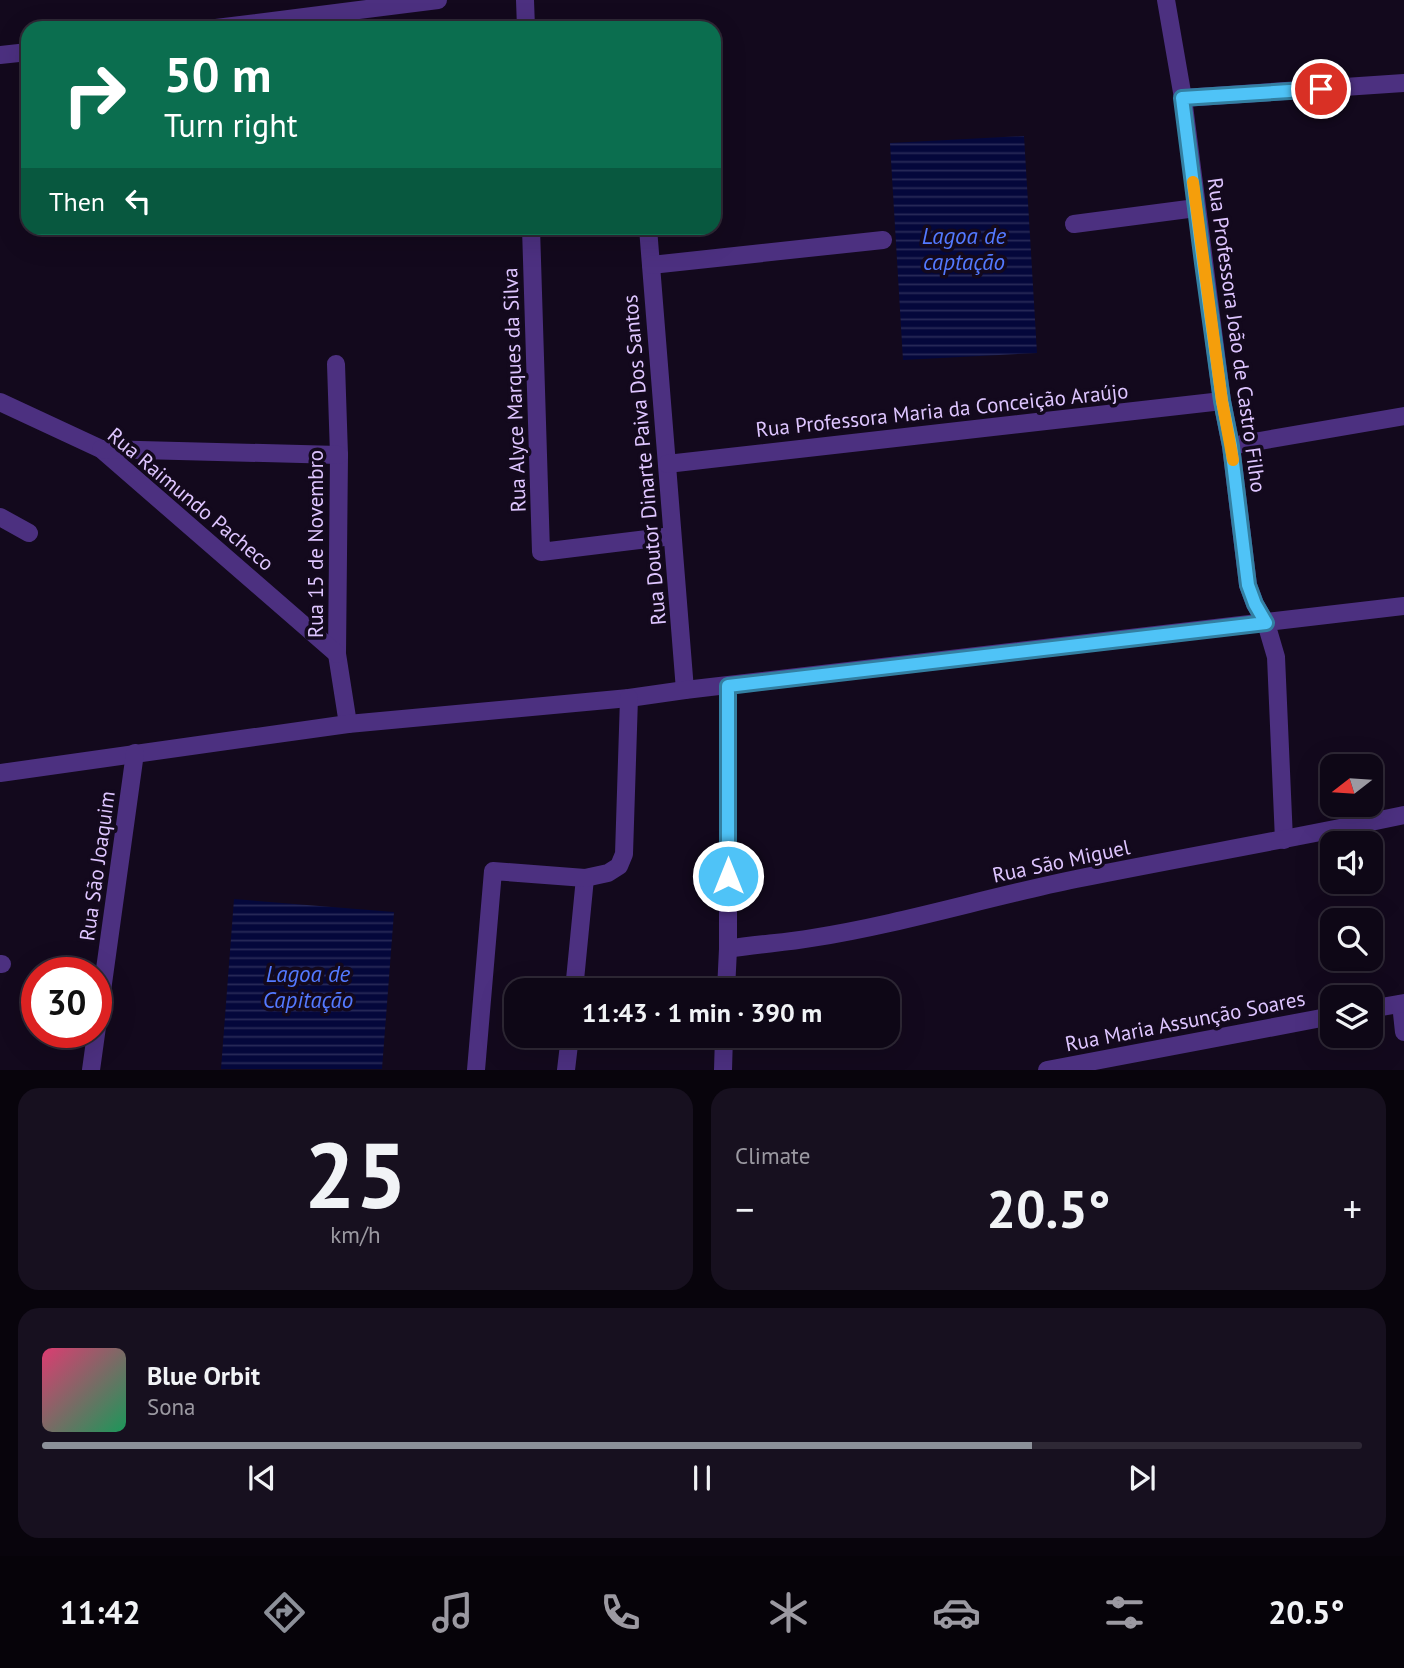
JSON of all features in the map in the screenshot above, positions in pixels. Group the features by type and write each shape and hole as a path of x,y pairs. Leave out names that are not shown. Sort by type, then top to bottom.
{"street":[{"path":"271,21 435,0"},
{"path":"525,0 526,21"},
{"name":"Rua Professora João de Castro Filho","path":"1166,0 1182,98 1222,401 1231,446 1248,585 1266,623 1276,657 1284,840"},
{"path":"0,55 21,53"},
{"path":"1182,98 1404,83"},
{"path":"1074,224 1196,208"},
{"name":"Rua Alyce Marques da Silva","path":"531,235 541,552 672,536"},
{"name":"Rua Doutor Dinarte Paiva Dos Santos","path":"649,235 685,690"},
{"path":"651,265 883,240"},
{"name":"Rua 15 de Novembro","path":"336,364 339,455 337,654 348,723"},
{"name":"Rua Professora Maria da Conceição Araújo","path":"667,464 1222,401"},
{"name":"Rua Raimundo Pacheco","path":"0,402 101,449 337,654"},
{"path":"1231,446 1404,416"},
{"path":"101,449 339,455"},
{"path":"0,517 29,533"},
{"path":"0,773 348,723 629,698 1404,606"},
{"path":"727,978 728,686"},
{"path":"476,1069 493,871 585,878 608,873 619,866 624,854 629,698"},
{"name":"Rua São Joaquim","path":"91,1069 135,752"},
{"name":"Rua São Miguel","path":"728,949 811,939 1075,880 1404,815"},
{"path":"575,978 585,878"},
{"path":"1383,1007 1403,1003 1404,1032"},
{"name":"Rua Maria Assunção Soares","path":"1047,1069 1320,1018"},
{"path":"566,1069 569,1048"},
{"path":"723,1069 724,1048"}],"water":[{"name":"Lagoa de captação","path":"1024,136 1037,353 903,360 890,143"},
{"name":"Lagoa de Capitação","path":"234,899 394,912 382,1069 221,1069"}],"slow traffic":[{"path":"1193,182 1222,401 1233,460"}],"route":[{"path":"728,876 728,686 1266,623 1248,585 1182,98 1321,89"}]}
